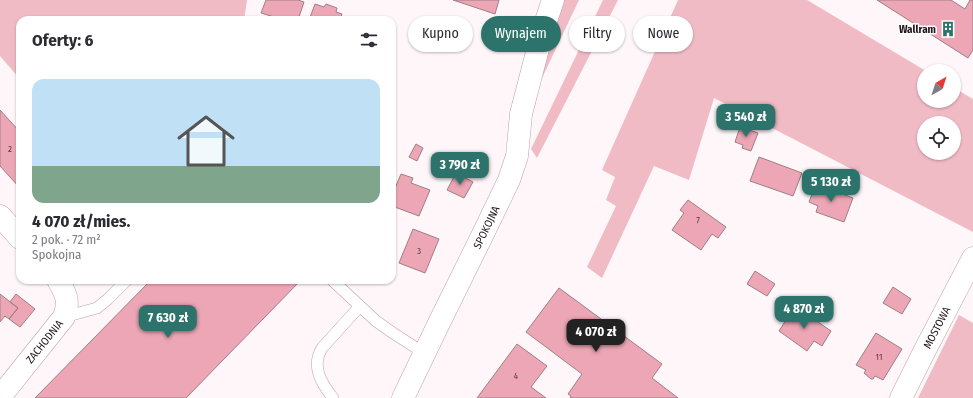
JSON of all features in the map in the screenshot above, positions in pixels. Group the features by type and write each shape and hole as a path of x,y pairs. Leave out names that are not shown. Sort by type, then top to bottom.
{"street":[{"name":"SPOKOJNA","path":"403,398 509,180 517,156 521,114 542,32 553,0"},
{"path":"0,216 16,234"},
{"name":"MOSTOWA","path":"902,398 973,258"},
{"name":"ZACHODNIA","path":"0,397 64,317 68,302 60,284"}],"lane":[{"path":"64,317 98,308 123,284"},
{"path":"336,284 376,321 424,353"},
{"path":"333,398 324,386 317,368 317,360 322,348 360,306"}],"shaded area":[{"path":"0,0 247,0 245,16 16,16 16,74 0,56"},
{"path":"563,0 579,0 571,16 569,16 569,21 561,38 561,16 558,16"},
{"path":"603,0 618,0 610,16 595,16"},
{"path":"678,0 807,0 917,66 917,108 961,108 961,92 973,99 973,232 714,98 689,180 654,166 602,278 587,267 616,206 606,200 615,177 602,170 655,52 693,52 693,16 671,16"},
{"path":"546,52 554,52 525,114"},
{"path":"578,52 591,52 537,158 531,149"},
{"path":"959,315 973,323 973,398 918,398"}],"building":[{"path":"266,0 298,0 304,2 299,16 271,16 261,13"},
{"path":"453,0 499,0 495,14"},
{"name":"Wallram","path":"877,0 951,0 965,9 970,0 973,0 973,50 968,58"},
{"path":"315,4 324,7 326,4 337,8 336,12 342,14 341,16 310,16"},
{"path":"0,110 16,128 16,184 0,166"},
{"path":"740,127 758,133 751,151 742,148 743,145 735,142"},
{"path":"416,144 423,148 417,161 409,157"},
{"path":"759,157 802,173 793,196 750,181"},
{"path":"456,173 473,182 464,198 447,190"},
{"path":"401,174 413,178 411,183 430,190 419,216 396,207 396,186"},
{"path":"816,184 853,198 844,222 816,212 818,206 809,202"},
{"path":"688,200 726,227 718,238 712,234 701,250 672,230 684,213 680,210"},
{"path":"413,229 439,239 425,273 399,263"},
{"path":"755,271 775,284 767,296 747,284"},
{"path":"147,284 297,284 186,398 35,398"},
{"path":"893,287 911,299 902,314 883,303"},
{"path":"559,288 662,364 652,378 678,398 570,398 571,396 568,394 582,374 526,332"},
{"path":"0,294 18,308 9,319 5,316 0,322"},
{"path":"16,294 35,309 20,327 9,319 18,308 10,302"},
{"path":"795,306 831,331 822,346 814,341 807,351 779,331"},
{"path":"876,333 902,349 883,380 875,376 871,379 864,373 866,370 856,365"},
{"path":"517,344 547,366 531,387 546,398 477,398"}],"place":[{"name":"Wallram","path":"948,29"}]}
